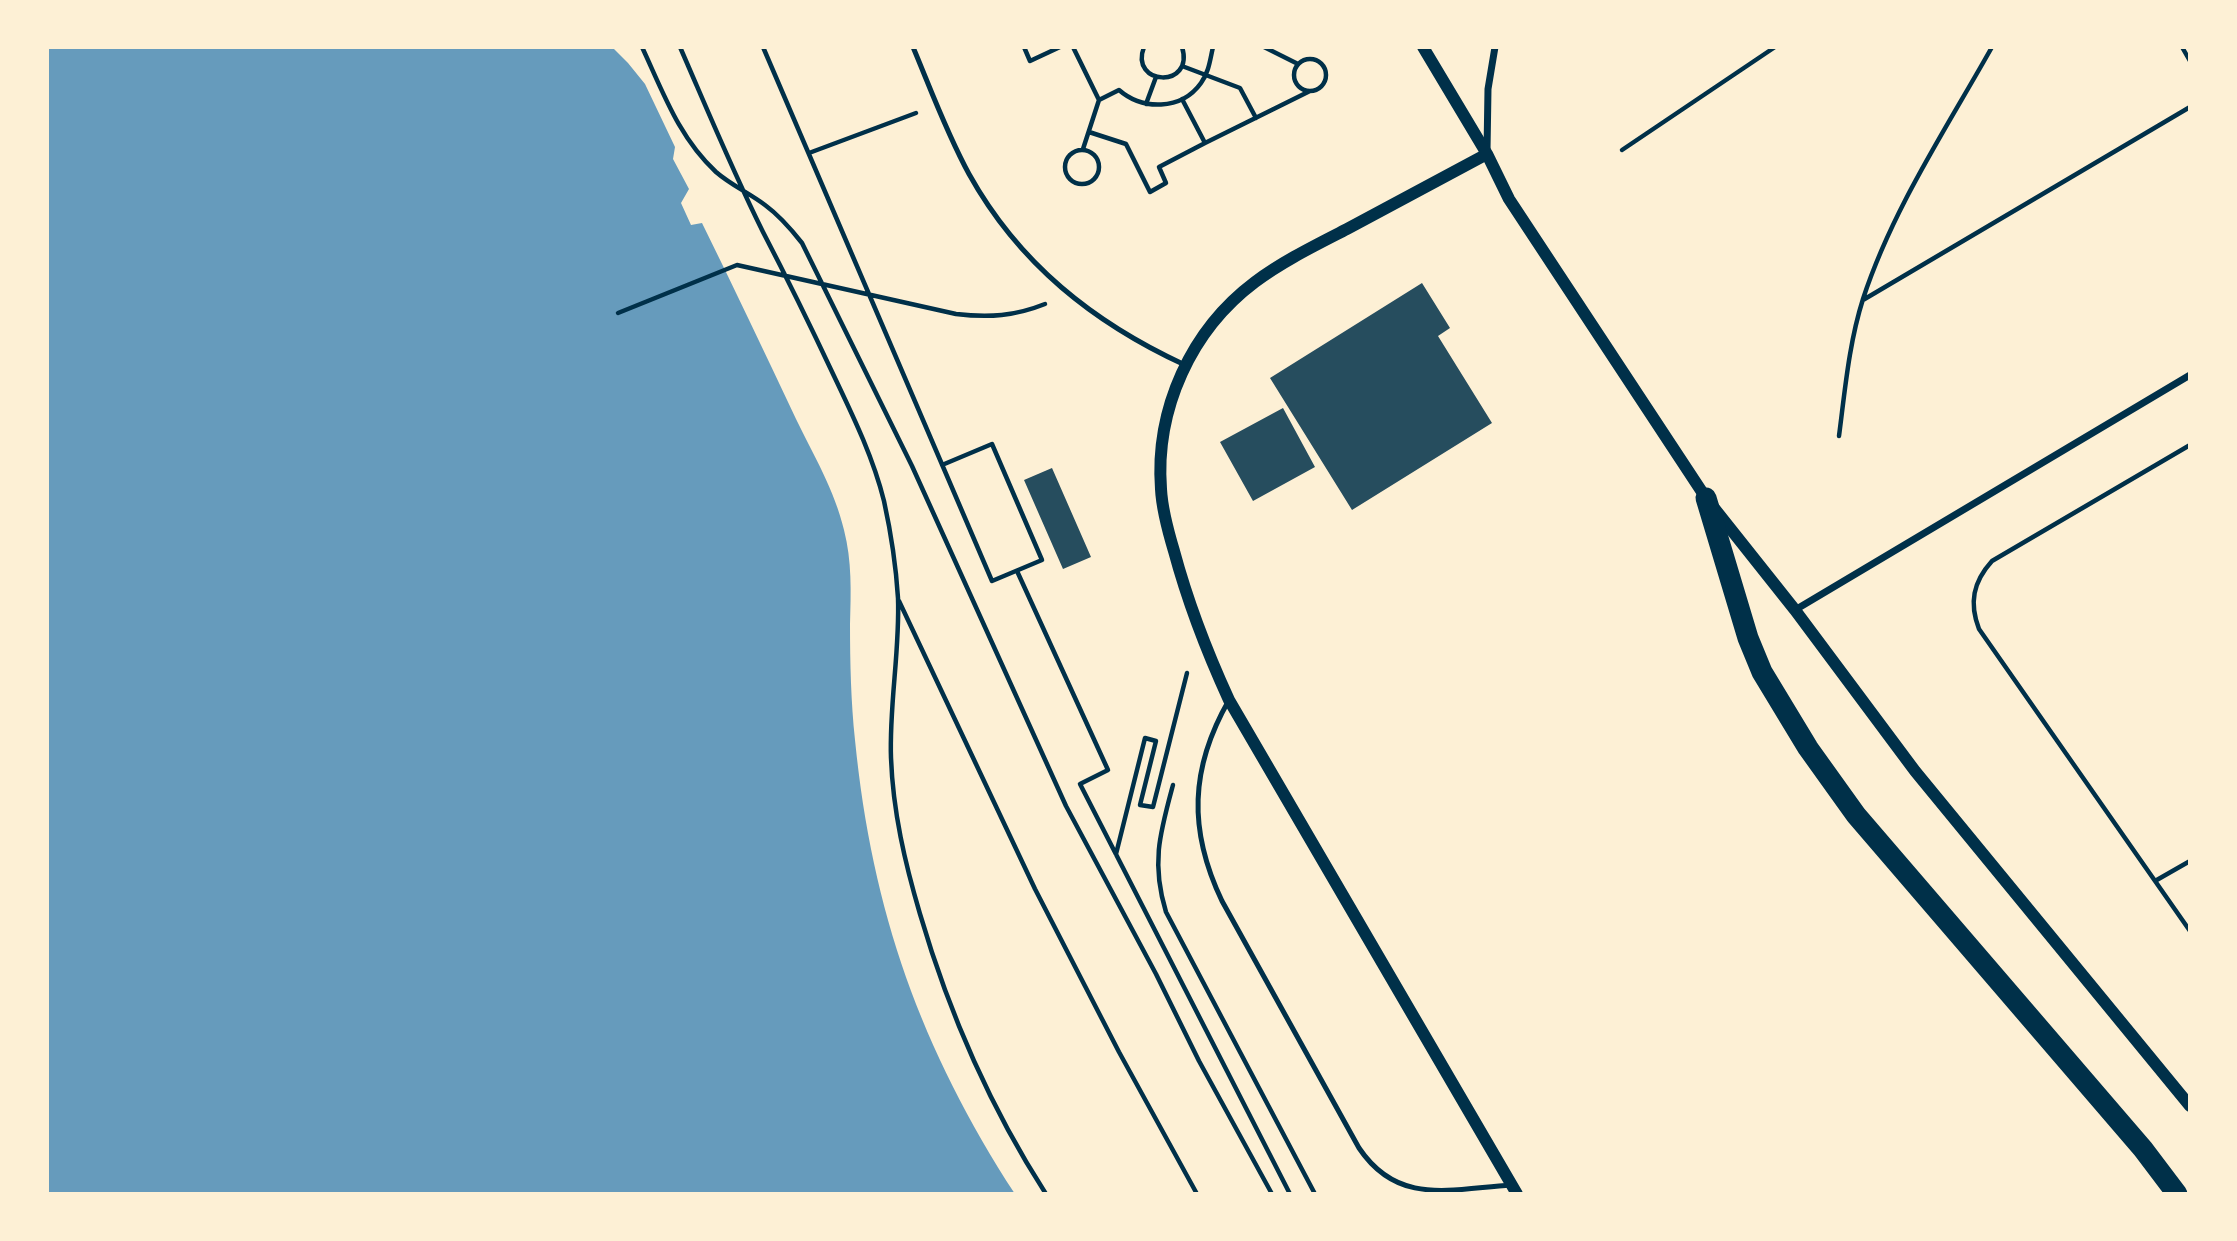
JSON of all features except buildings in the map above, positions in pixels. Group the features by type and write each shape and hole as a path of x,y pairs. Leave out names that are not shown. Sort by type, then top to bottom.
{"highway":[{"path":"1706,498 1748,638 1762,672 1808,748 1856,815 2143,1149 2177,1194"}],"street":[{"path":"1423,47 1487,154 1509,199 1706,498 1795,610 1915,771 2190,1106"},
{"path":"1487,154 1488,89 1495,47"},
{"path":"1487,154 1295,257 1256,281 1228,304 1204,332 1185,365 1171,398 1160,460 1161,491 1171,541 1199,632 1228,700 1514,1189"},
{"path":"1795,610 2190,375"}],"lane":[{"path":"913,47 970,175 1013,239 1067,294 1103,321 1143,345 1185,365"},
{"path":"1228,700 1216,721 1200,770 1197,796 1202,850 1210,877 1222,901 1359,1148 1370,1165 1403,1186 1422,1190 1514,1189"}],"path":[{"path":"642,47 671,111 689,141 718,173 764,204 783,220 803,243 912,466 1066,806 1156,974 1199,1061 1272,1194"},
{"path":"680,47 743,191 797,298 868,451 883,498 898,599 891,755 894,806 908,870 933,959 961,1032 994,1104 1046,1194"},
{"path":"763,47 992,581 1042,560 992,444 943,465"},
{"path":"1024,47 1030,61 1060,47"},
{"path":"1073,47 1099,100 1083,149"},
{"path":"1144,47 1141,54 1142,63 1147,72 1166,78 1176,74 1182,66 1185,55 1182,47"},
{"path":"1099,100 1119,90 1127,97 1146,104 1170,104 1182,99 1200,85 1206,75 1213,47"},
{"path":"1264,47 1298,64"},
{"path":"1622,150 1776,47"},
{"path":"1839,436 1848,363 1863,301 1883,246 1992,47"},
{"path":"2182,47 2190,61"},
{"path":"1089,132 1126,144 1150,191 1166,183 1159,167 1310,91 1319,89 1326,82 1327,73 1323,64 1306,58 1298,64 1294,72 1295,81 1301,89 1310,91"},
{"path":"1182,66 1240,89 1256,118"},
{"path":"1146,104 1156,77"},
{"path":"1182,99 1205,143"},
{"path":"1863,301 2190,107"},
{"path":"808,153 916,113"},
{"path":"1083,149 1093,152 1099,160 1100,170 1096,178 1087,184 1068,178 1065,169 1066,159 1073,151 1083,149"},
{"path":"618,313 737,265 980,317 1005,316 1037,308 1067,294"},
{"path":"2190,445 1992,561 1975,586 1973,601 1973,615 1979,629 2190,931"},
{"path":"1017,570 1108,770 1080,784 1290,1194"},
{"path":"898,599 1035,888 1119,1052 1197,1194"},
{"path":"1116,854 1145,738 1156,741 1140,805 1153,807 1199,632"},
{"path":"2155,881 2190,861"}],"water":[{"path":"47,47 612,47 628,63 645,84 675,147 673,159 689,189 681,203 691,225 702,223 823,473 840,515 850,565 855,740 863,803 888,921 906,977 953,1086 1015,1194 47,1194"}]}
